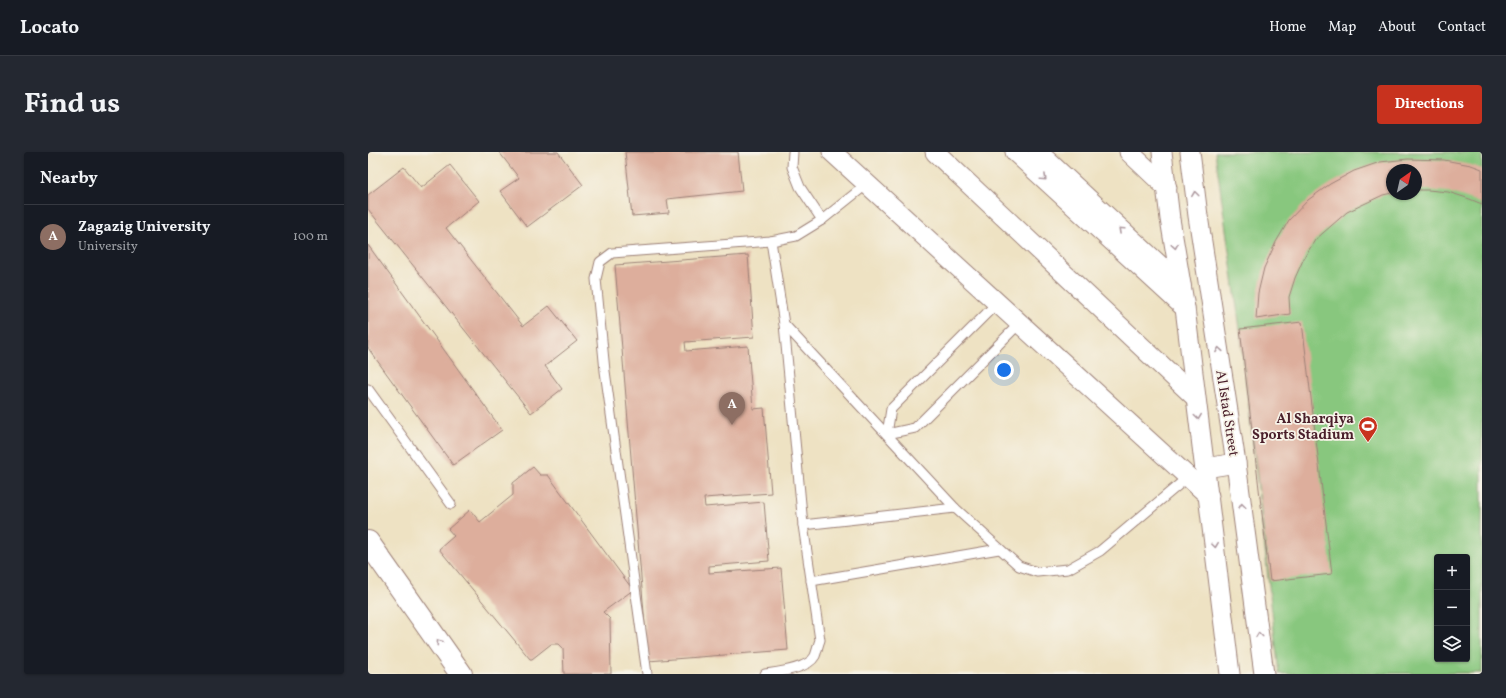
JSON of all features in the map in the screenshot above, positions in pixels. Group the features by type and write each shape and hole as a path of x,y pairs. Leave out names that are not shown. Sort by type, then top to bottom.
{"highway":[{"path":"368,542 461,674"}],"street":[{"path":"832,152 1209,496"},
{"path":"935,152 1195,397"},
{"path":"1015,152 1184,308"},
{"path":"1038,152 1181,285"},
{"path":"1129,152 1166,188"},
{"name":"Al Istad Street","path":"1162,152 1209,496 1230,674"},
{"name":"Al Istad Street","path":"1190,152 1198,216 1236,463 1264,674"},
{"path":"1170,219 1198,216"},
{"path":"1205,468 1236,463"}],"lane":[{"path":"793,152 792,167 800,187 822,220"},
{"path":"647,674 605,371 596,279 600,262 612,253 771,242 796,236 822,220 867,184"},
{"path":"765,674 789,671 815,658 820,640 803,524 784,324 771,242"},
{"path":"887,434 891,409 997,303"},
{"path":"887,434 915,428 1020,323"},
{"path":"784,324 955,508 1019,566 1037,572 1068,569 1100,551 1188,477"},
{"path":"368,389 451,504"},
{"path":"803,524 955,508"},
{"path":"811,581 999,549"}],"green space":[{"name":"Al Sharqiya Sports Stadium","path":"1215,152 1482,152 1482,673 1279,674 1240,329"}],"building":[{"path":"499,152 558,152 583,185 527,227 500,191 519,178"},
{"path":"625,152 738,152 742,191 667,199 669,213 632,216"},
{"path":"1408,159 1444,160 1471,165 1482,169 1482,204 1448,192 1422,190 1422,164 1386,164 1386,194 1347,212 1315,240 1304,258 1295,278 1289,297 1290,314 1256,319 1258,293 1264,268 1276,242 1289,220 1308,200 1330,184 1354,171 1380,162"},
{"path":"450,165 479,201 446,228 523,326 549,306 577,341 545,366 562,389 531,413 368,209 368,195 404,167 421,188"},
{"path":"368,245 502,430 453,465 368,348"},
{"path":"748,255 754,337 685,342 686,351 748,346 753,409 764,408 771,493 704,498 705,507 764,502 769,561 709,566 709,573 781,568 788,650 648,661 615,265"},
{"path":"1302,322 1332,574 1270,581 1240,329"},
{"path":"533,467 540,475 548,475 633,590 603,612 610,619 611,674 564,674 563,648 559,644 551,644 530,659 439,549 454,536 448,529 470,510 480,522 513,495 513,483"}],"place":[{"name":"Zagazig University","path":"732,425"},
{"name":"Al Sharqiya Sports Stadium","path":"1368,443"}]}
